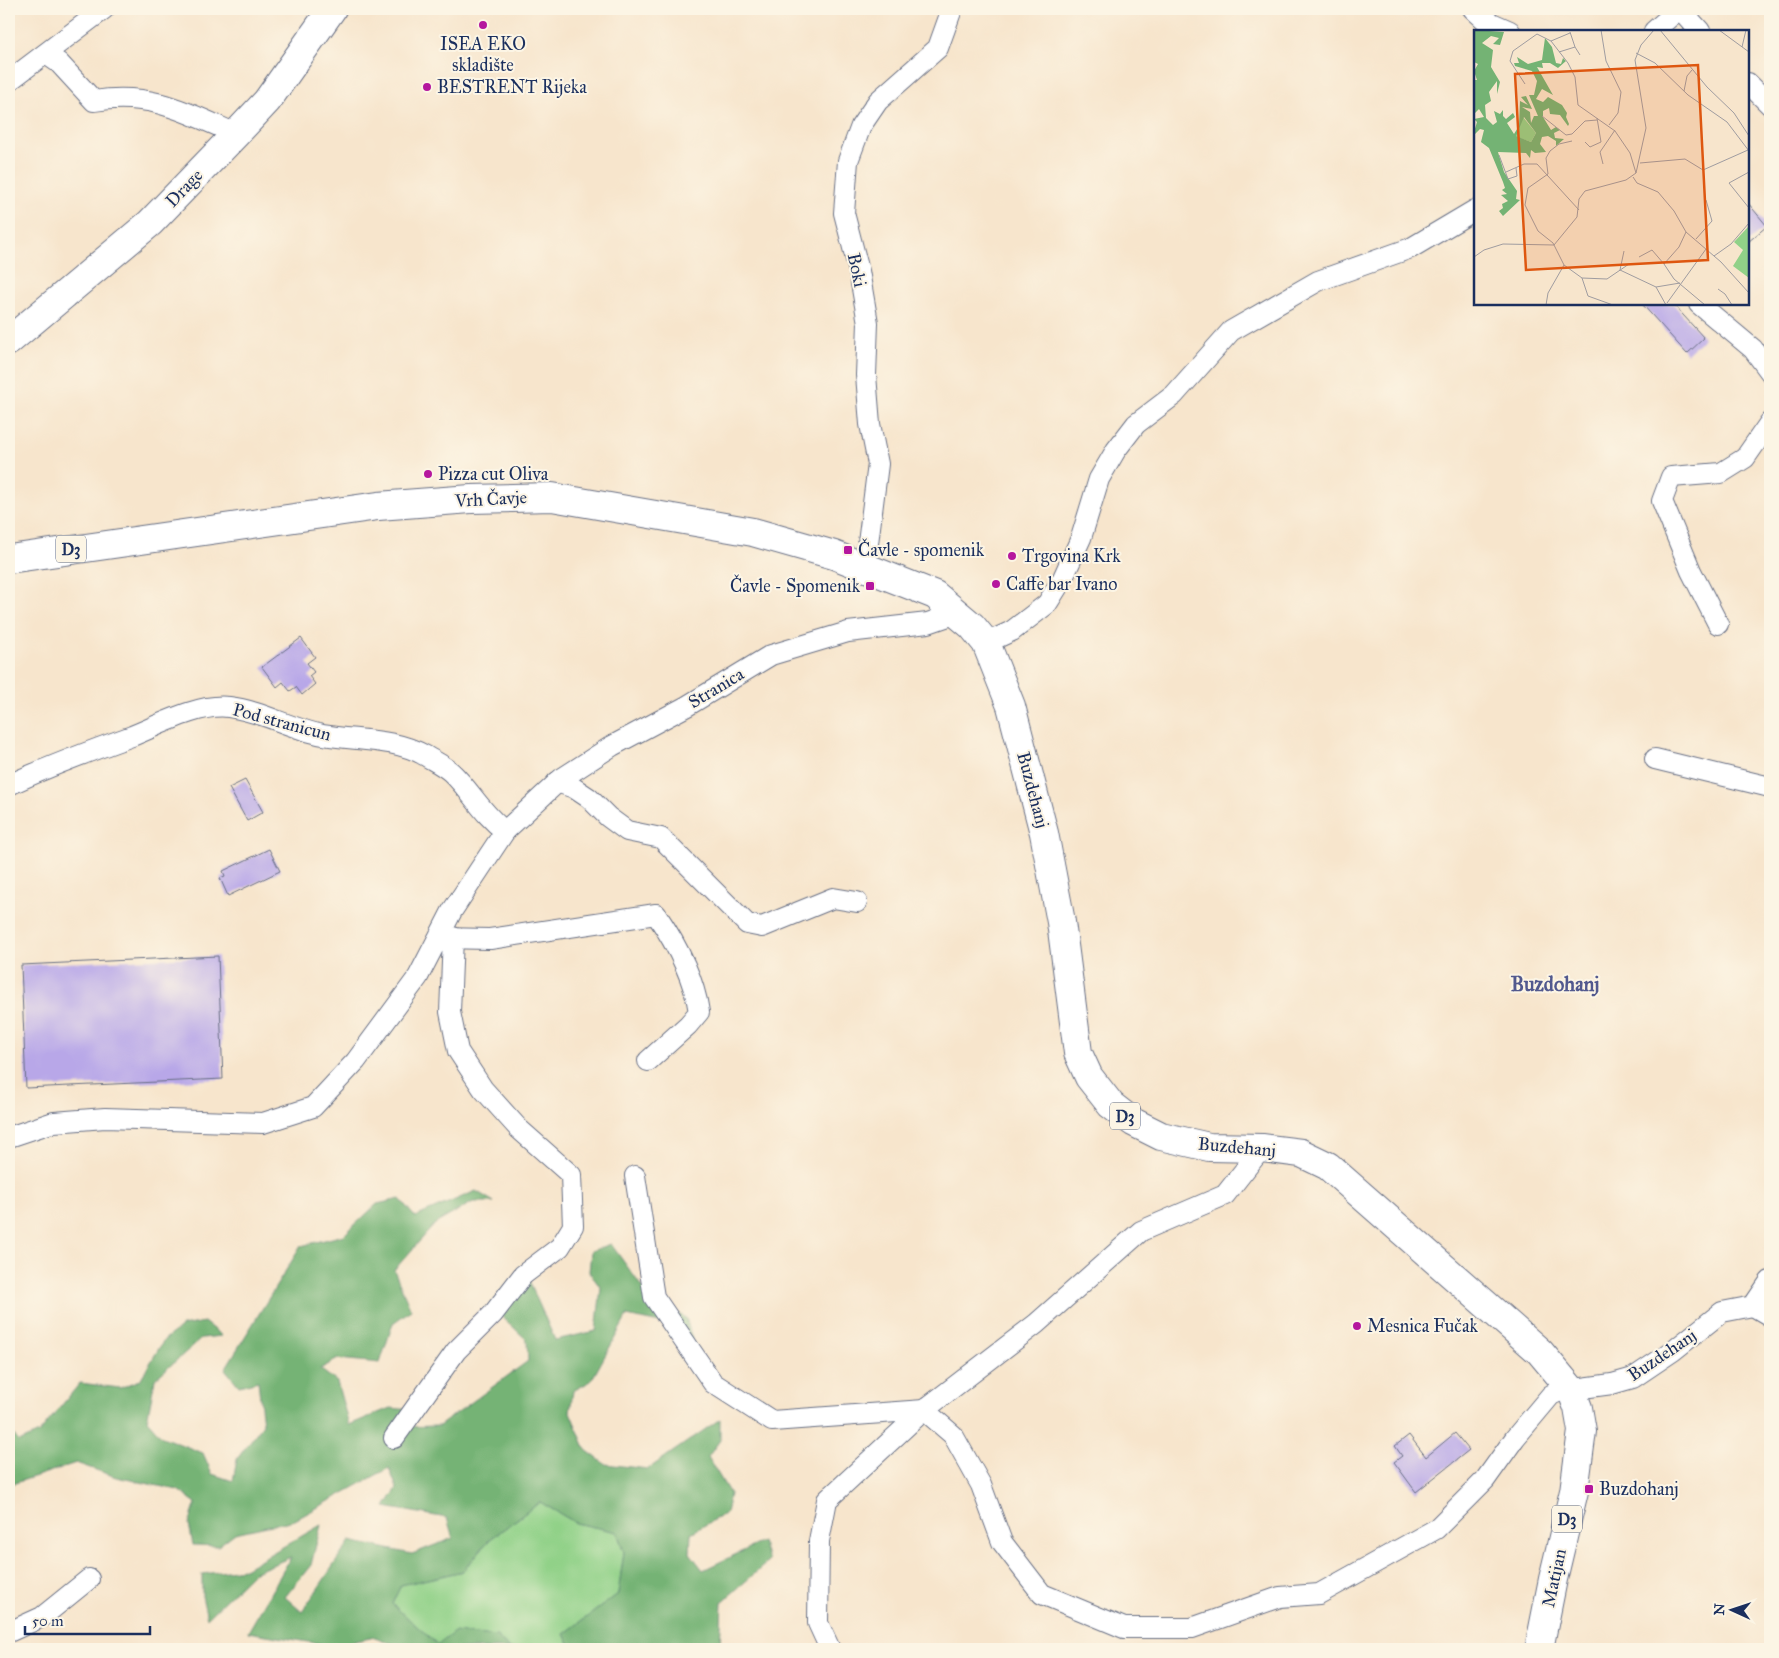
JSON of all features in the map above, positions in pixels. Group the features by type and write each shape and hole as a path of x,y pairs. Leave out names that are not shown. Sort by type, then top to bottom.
{"main road":[{"name":"Drage","path":"9,341 150,223 267,101 332,9"},
{"name":"Vrh Čavje","path":"13,557 378,506 526,496 577,501 753,532 834,555 935,594 957,613"},
{"name":"Buzdehanj","path":"957,613 986,643 1011,706 1044,834 1061,922 1078,1053 1089,1077 1118,1110 1133,1122 1162,1136 1210,1147 1262,1148 1301,1154 1328,1166 1540,1352 1571,1390"},
{"name":"Matijan","path":"1539,1649 1574,1491 1582,1431 1578,1408 1571,1390"}],"street":[{"path":"9,81 104,9"},
{"name":"Boki","path":"866,567 878,464 870,424 866,374 868,322 844,213 848,161 861,126 878,101 938,48 952,9"},
{"path":"1473,9 1485,20 1508,30"},
{"path":"1655,30 1679,9 1699,30"},
{"path":"46,54 59,64 94,101 109,99 157,101 178,108 236,134"},
{"path":"1749,84 1770,105"},
{"path":"986,643 1012,631 1047,604 1062,580 1081,538 1099,479 1116,450 1136,424 1174,395 1231,331 1318,281 1411,248 1474,211"},
{"path":"1700,305 1753,348 1770,372"},
{"path":"1718,624 1691,571 1662,501 1671,477 1721,473 1745,458 1770,422"},
{"name":"Stranica","path":"9,1137 54,1122 105,1118 263,1122 312,1106 356,1061 418,977 445,937 452,911 505,832 557,782 612,746 686,706 771,655 848,632 928,623 957,613"},
{"name":"Pod stranicun","path":"9,785 33,773 183,716 213,707 228,706 251,711 296,728 323,735 402,745 425,755 451,772 491,821 505,832"},
{"path":"1654,759 1770,787"},
{"path":"557,782 590,798 608,817 628,831 661,838 747,924 762,927 833,898 856,902"},
{"path":"394,1438 456,1351 493,1314 523,1275 560,1247 573,1226 571,1175 519,1129 489,1096 458,1051 450,1012 454,971 445,937 490,939 656,914 668,932 688,976 697,997 699,1012 688,1025 648,1061"},
{"path":"830,1649 818,1624 819,1541 827,1500 924,1410 1036,1324 1141,1231 1225,1195 1262,1148"},
{"path":"635,1176 654,1297 713,1383 772,1421 924,1410 953,1436 981,1485 1002,1542 1042,1594 1124,1628 1192,1628 1280,1597 1318,1594 1436,1529 1484,1480 1515,1438 1551,1395 1571,1390"},
{"path":"1762,1311 1770,1280"},
{"name":"Buzdehanj","path":"1571,1390 1612,1384 1634,1378 1673,1351 1722,1312 1762,1311"},
{"path":"9,1632 42,1617 90,1579"}],"green space":[{"path":"476,1191 494,1202 473,1202 435,1224 394,1270 411,1310 393,1323 380,1363 338,1359 320,1369 337,1382 349,1425 390,1408 412,1410 397,1427 439,1426 528,1361 527,1340 496,1311 529,1281 555,1340 596,1331 601,1288 589,1272 591,1251 611,1244 649,1297 686,1318 697,1356 669,1325 627,1316 591,1381 573,1391 570,1412 586,1450 605,1464 648,1469 720,1419 720,1440 708,1457 730,1494 726,1513 691,1533 690,1553 703,1570 762,1542 769,1561 722,1602 720,1649 572,1649 564,1634 618,1594 624,1552 617,1532 576,1523 540,1502 489,1540 463,1571 401,1585 392,1604 438,1645 454,1632 497,1636 509,1649 406,1649 375,1637 333,1646 248,1632 291,1557 253,1573 207,1618 202,1596 202,1574 244,1569 321,1525 311,1565 285,1597 302,1612 350,1541 412,1554 453,1538 447,1518 385,1507 397,1488 389,1468 295,1520 235,1533 218,1546 193,1545 189,1524 196,1503 178,1490 116,1477 76,1463 9,1485 9,1428 19,1442 39,1433 80,1383 120,1388 140,1380 164,1340 182,1326 204,1322 222,1336 202,1338 155,1379 147,1420 162,1437 203,1453 212,1474 233,1481 237,1459 263,1424 258,1381 239,1386 225,1369 301,1246 344,1235 377,1204 400,1199 415,1217"},
{"path":"540,1502 576,1523 617,1532 624,1552 618,1594 564,1634 572,1649 509,1649 497,1636 438,1645 392,1604 401,1585 463,1571 489,1540"}],"building":[{"path":"1749,204 1767,226 1749,241"},
{"path":"1643,305 1674,305 1704,338 1687,354"},
{"path":"301,638 315,657 307,663 314,672 309,676 315,684 302,695 296,687 290,691 283,682 277,687 262,667"},
{"path":"245,780 263,812 247,821 229,788"},
{"path":"269,849 280,871 228,896 220,878 225,876 223,871"},
{"path":"218,956 223,1079 26,1088 21,965"},
{"path":"1455,1433 1469,1450 1416,1492 1394,1462 1402,1456 1395,1446 1409,1435 1426,1457"}],"place":[{"name":"ISEA EKO skladište","path":"483,25"},
{"name":"BESTRENT Rijeka","path":"427,87"},
{"name":"Pizza cut Oliva","path":"428,474"},
{"name":"Čavle - spomenik","path":"848,550"},
{"name":"Trgovina Krk","path":"1012,556"},
{"name":"Caffe bar Ivano","path":"996,584"},
{"name":"Čavle - Spomenik","path":"870,586"},
{"name":"Mesnica Fučak","path":"1357,1326"},
{"name":"Buzdohanj","path":"1589,1489"}],"district":[{"name":"Buzdohanj","path":"1555,984"}]}
